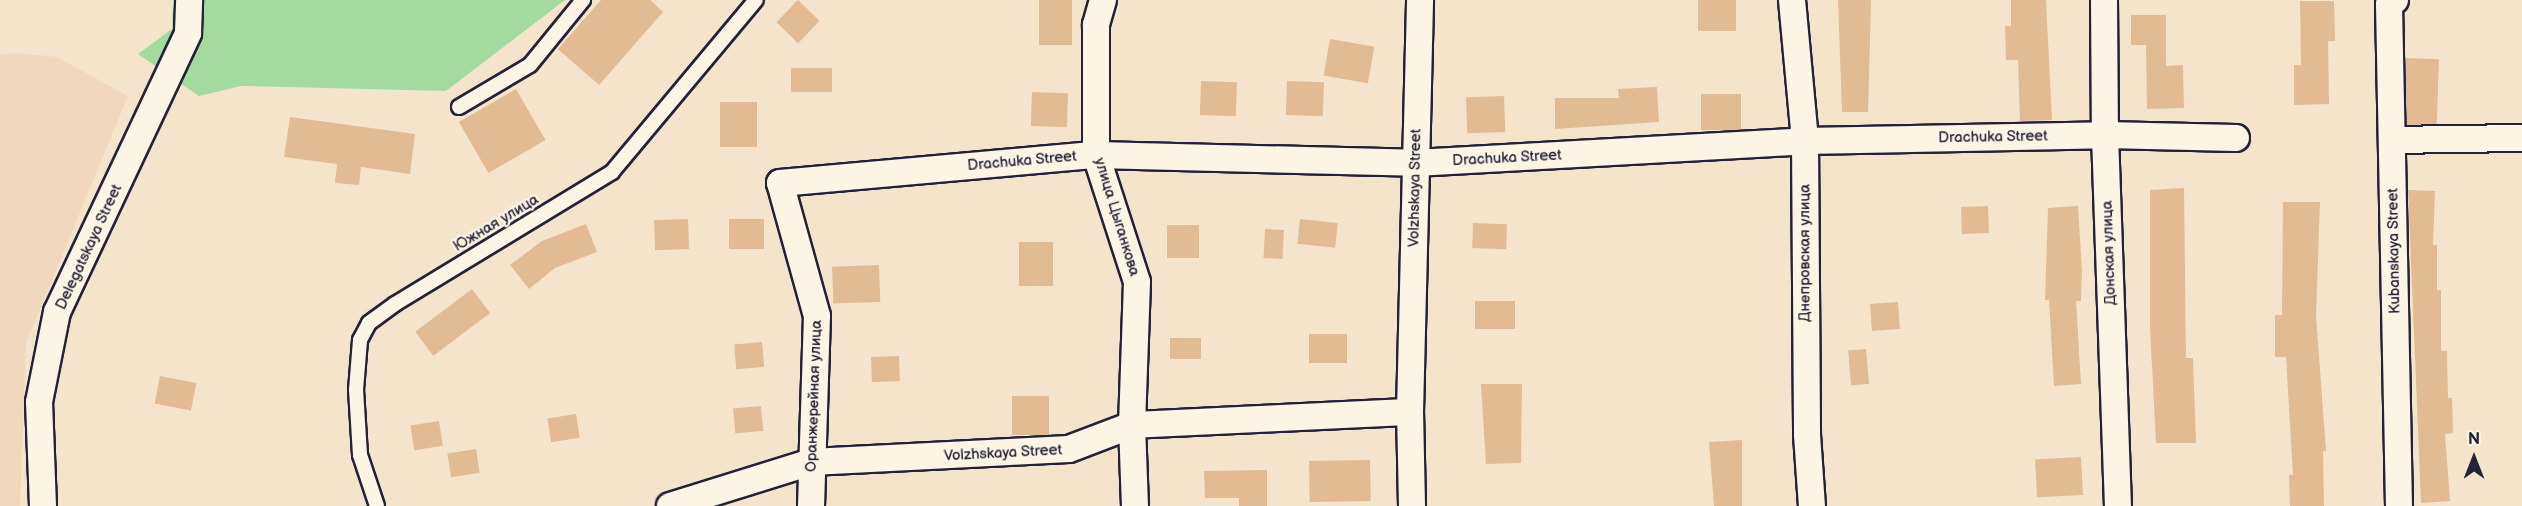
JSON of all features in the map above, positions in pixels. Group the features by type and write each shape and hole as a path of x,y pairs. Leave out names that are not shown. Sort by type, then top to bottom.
{"street":[{"name":"Delegatskaya Street","path":"44,506 39,402 57,312 188,33 189,0"},
{"name":"улица Цыганкова","path":"1103,0 1095,26 1096,155 1137,282 1132,425 1134,506"},
{"name":"Volzhskaya Street","path":"1412,506 1410,412 1420,0"},
{"name":"Днепровская улица","path":"1792,0 1805,141 1807,435 1812,506"},
{"name":"Донская улица","path":"2104,0 2105,135 2118,506"},
{"name":"Kubanskaya Street","path":"2395,0 2389,4 2399,506"},
{"name":"Drachuka Street","path":"780,183 1096,155 1415,163 1805,141 2105,135 2236,138"},
{"path":"2392,140 2522,138"},
{"name":"Оранжерейная улица","path":"780,183 817,316 811,506"},
{"name":"Volzhskaya Street","path":"670,506 811,462 1069,449 1132,425 1410,412"}],"lane":[{"path":"459,107 530,65 583,0"},
{"name":"Южная улица","path":"377,506 360,455 356,390 360,340 369,323 612,172 756,0"}],"shaded area":[{"path":"17,53 57,57 128,96 26,343 20,506 0,506 0,55"}],"green space":[{"path":"173,0 565,0 446,91 241,86 199,96 138,54 172,29"}],"building":[{"path":"601,0 650,0 663,12 599,85 558,49"},
{"path":"798,0 820,21 798,43 776,22"},
{"path":"1039,0 1072,0 1072,45 1039,45"},
{"path":"1698,0 1736,0 1736,31 1698,31"},
{"path":"1838,0 1871,0 1868,112 1842,112"},
{"path":"2011,0 2046,0 2052,120 2020,121 2018,60 2006,60 2005,26 2011,26"},
{"path":"2300,1 2334,1 2335,41 2328,41 2329,104 2294,105 2294,65 2301,65"},
{"path":"2131,15 2166,15 2166,66 2183,65 2184,108 2147,109 2146,45 2131,45"},
{"path":"1330,39 1374,47 1368,83 1324,75"},
{"path":"2405,58 2439,59 2437,126 2403,125"},
{"path":"791,68 832,68 832,92 791,92"},
{"path":"1201,81 1237,82 1236,116 1200,115"},
{"path":"1287,81 1324,82 1323,116 1286,115"},
{"path":"1657,87 1659,122 1555,129 1555,98 1619,98 1618,89"},
{"path":"516,89 546,140 488,173 459,122"},
{"path":"1032,92 1068,93 1067,127 1031,126"},
{"path":"1701,94 1741,94 1741,130 1701,130"},
{"path":"1504,96 1505,132 1467,133 1466,97"},
{"path":"720,102 757,102 757,147 720,147"},
{"path":"290,117 415,134 410,174 361,167 359,185 335,183 337,164 284,157"},
{"path":"2184,188 2186,358 2193,358 2196,443 2156,443 2150,328 2150,190"},
{"path":"2408,190 2435,191 2433,245 2437,245 2437,290 2441,290 2441,351 2447,351 2448,398 2452,398 2453,433 2445,434 2450,501 2421,503"},
{"path":"2283,202 2320,202 2316,316 2326,451 2323,451 2324,506 2290,506 2289,475 2293,475 2286,357 2275,357 2275,315 2282,315"},
{"path":"1988,206 1989,233 1962,234 1961,207"},
{"path":"2078,206 2082,271 2081,301 2076,301 2081,384 2054,386 2049,300 2045,300 2048,208"},
{"path":"688,219 689,249 655,250 654,220"},
{"path":"729,219 764,219 764,249 729,249"},
{"path":"1300,219 1338,223 1335,248 1297,244"},
{"path":"1473,223 1507,224 1506,249 1472,248"},
{"path":"586,224 597,252 555,268 529,289 510,265 542,241"},
{"path":"1167,225 1199,225 1199,258 1167,258"},
{"path":"1265,229 1284,230 1282,259 1263,258"},
{"path":"1019,242 1053,242 1053,286 1019,286"},
{"path":"879,265 880,302 833,304 832,267"},
{"path":"472,289 490,313 433,356 415,332"},
{"path":"1475,301 1515,301 1515,329 1475,329"},
{"path":"1898,302 1900,329 1872,331 1870,304"},
{"path":"1309,334 1347,334 1347,363 1309,363"},
{"path":"1170,338 1201,338 1201,359 1170,359"},
{"path":"762,342 764,367 736,369 734,344"},
{"path":"1866,349 1869,384 1851,385 1848,351"},
{"path":"899,356 900,381 872,382 871,357"},
{"path":"160,376 196,383 191,411 155,403"},
{"path":"1481,384 1522,384 1521,463 1486,464"},
{"path":"1012,396 1049,396 1049,435 1012,435"},
{"path":"761,406 763,431 735,433 733,408"},
{"path":"576,414 580,438 551,442 547,419"},
{"path":"439,421 443,446 414,450 410,426"},
{"path":"1742,440 1742,506 1714,506 1709,442"},
{"path":"476,449 480,473 451,477 447,454"},
{"path":"2081,457 2083,495 2037,497 2035,459"},
{"path":"1370,460 1371,501 1310,502 1309,461"},
{"path":"1267,470 1267,506 1239,506 1239,498 1205,498 1204,471"}]}
